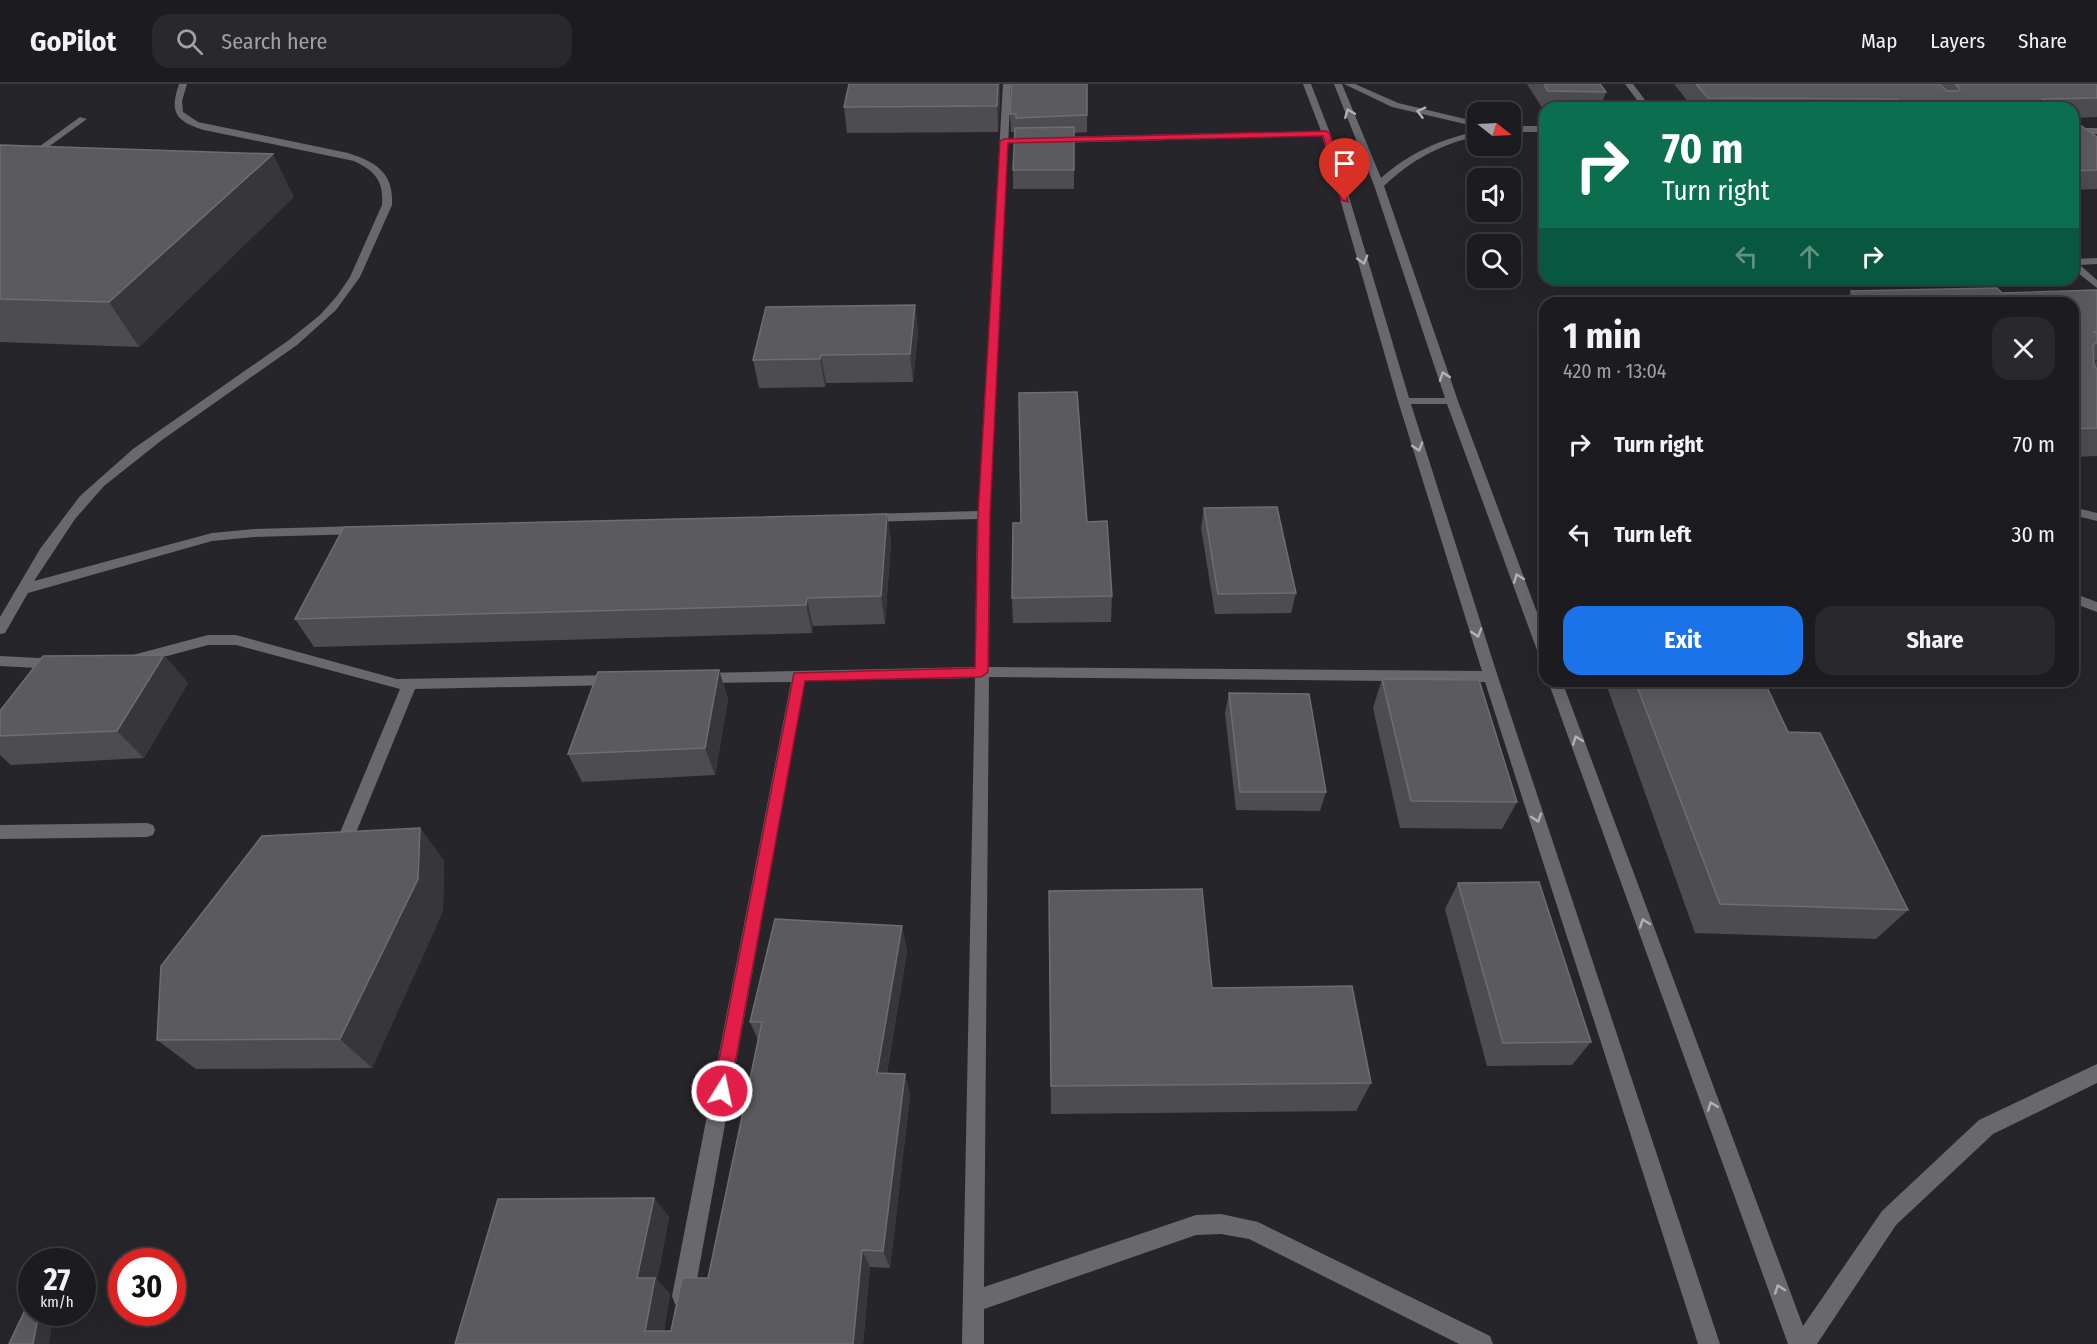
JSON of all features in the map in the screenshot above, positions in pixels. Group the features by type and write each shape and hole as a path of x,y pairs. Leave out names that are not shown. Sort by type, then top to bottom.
{"street":[{"path":"0,628 70,517 100,484 138,454 285,349 328,313 352,279 387,205 389,192 386,180 365,162 348,156 191,123 177,110 176,102 183,84"},
{"path":"973,1344 984,515 1010,141 1007,84"},
{"path":"1307,84 1326,134 1404,401 1491,677 1710,1344"},
{"path":"1338,84 1379,185 1452,400 1539,637"},
{"path":"1348,84 1395,105 1467,122"},
{"path":"1629,84 1642,102"},
{"path":"0,179 83,119"},
{"path":"1521,129 1539,129"},
{"path":"2079,131 2097,131"},
{"path":"1040,140 1326,134"},
{"path":"1379,185 1397,166 1425,150 1467,135"},
{"path":"2079,262 2097,261"},
{"path":"2079,268 2097,285"},
{"path":"1404,401 1452,400"},
{"path":"2079,513 2097,517"},
{"path":"852,518 984,515"},
{"path":"24,589 212,537 254,533 374,530"},
{"path":"2079,600 2097,607"},
{"path":"119,663 208,640 236,640 386,682 409,685 633,680"},
{"path":"0,661 71,665"},
{"path":"692,678 981,672 1491,677"},
{"path":"681,1309 799,676"},
{"path":"347,835 409,685"},
{"path":"1557,687 1801,1344"},
{"path":"0,832 147,830"},
{"path":"1801,1344 1889,1218 1986,1127 2097,1073"},
{"path":"974,1302 1180,1230 1196,1225 1221,1224 1251,1229 1482,1344"}],"building":[{"path":"849,84 998,84 997,106 844,107"},
{"path":"1012,84 1087,84 1087,115 1016,118 1016,114 1010,114"},
{"path":"1544,84 1600,84 1606,92 1548,91"},
{"path":"1696,84 1939,84 1947,91 1958,91 1960,89 1955,84 2097,84 2097,98 2043,99 2047,102 1708,98"},
{"path":"2079,124 2097,137 2097,170 2079,171"},
{"path":"1074,127 1074,170 1013,170 1015,128"},
{"path":"0,145 273,154 109,302 0,299"},
{"path":"1997,288 2002,293 2097,290 2097,332 2094,332 2097,334 2097,343 2093,346 2094,366 2097,369 2097,428 2079,429 2079,297 1856,297 1851,291"},
{"path":"915,305 910,354 821,355 820,359 753,360 766,307"},
{"path":"1077,392 1087,522 1107,521 1112,596 1012,598 1013,523 1021,523 1019,393"},
{"path":"1277,507 1296,593 1218,594 1204,508"},
{"path":"887,514 881,596 807,598 806,605 295,619 344,527"},
{"path":"164,655 117,731 0,736 0,711 43,656"},
{"path":"719,670 705,748 568,754 598,672"},
{"path":"1382,679 1479,680 1517,802 1411,801"},
{"path":"1637,687 1767,687 1788,732 1820,733 1908,910 1720,904"},
{"path":"1229,693 1309,694 1326,792 1240,792"},
{"path":"420,828 418,879 340,1039 157,1040 161,966 262,836"},
{"path":"1539,882 1591,1042 1503,1043 1458,883"},
{"path":"1202,889 1212,988 1352,986 1371,1083 1051,1086 1049,891"},
{"path":"775,919 902,926 877,1073 905,1074 883,1251 862,1250 853,1344 455,1344 498,1199 654,1198 637,1278 655,1278 645,1331 671,1331 682,1278 708,1278 762,1022 750,1022"},
{"path":"18,1325 36,1326 33,1344 9,1344"}],"route":[{"path":"722,1091 799,676 981,672 984,515 1004,141 1326,134 1345,200"}]}
